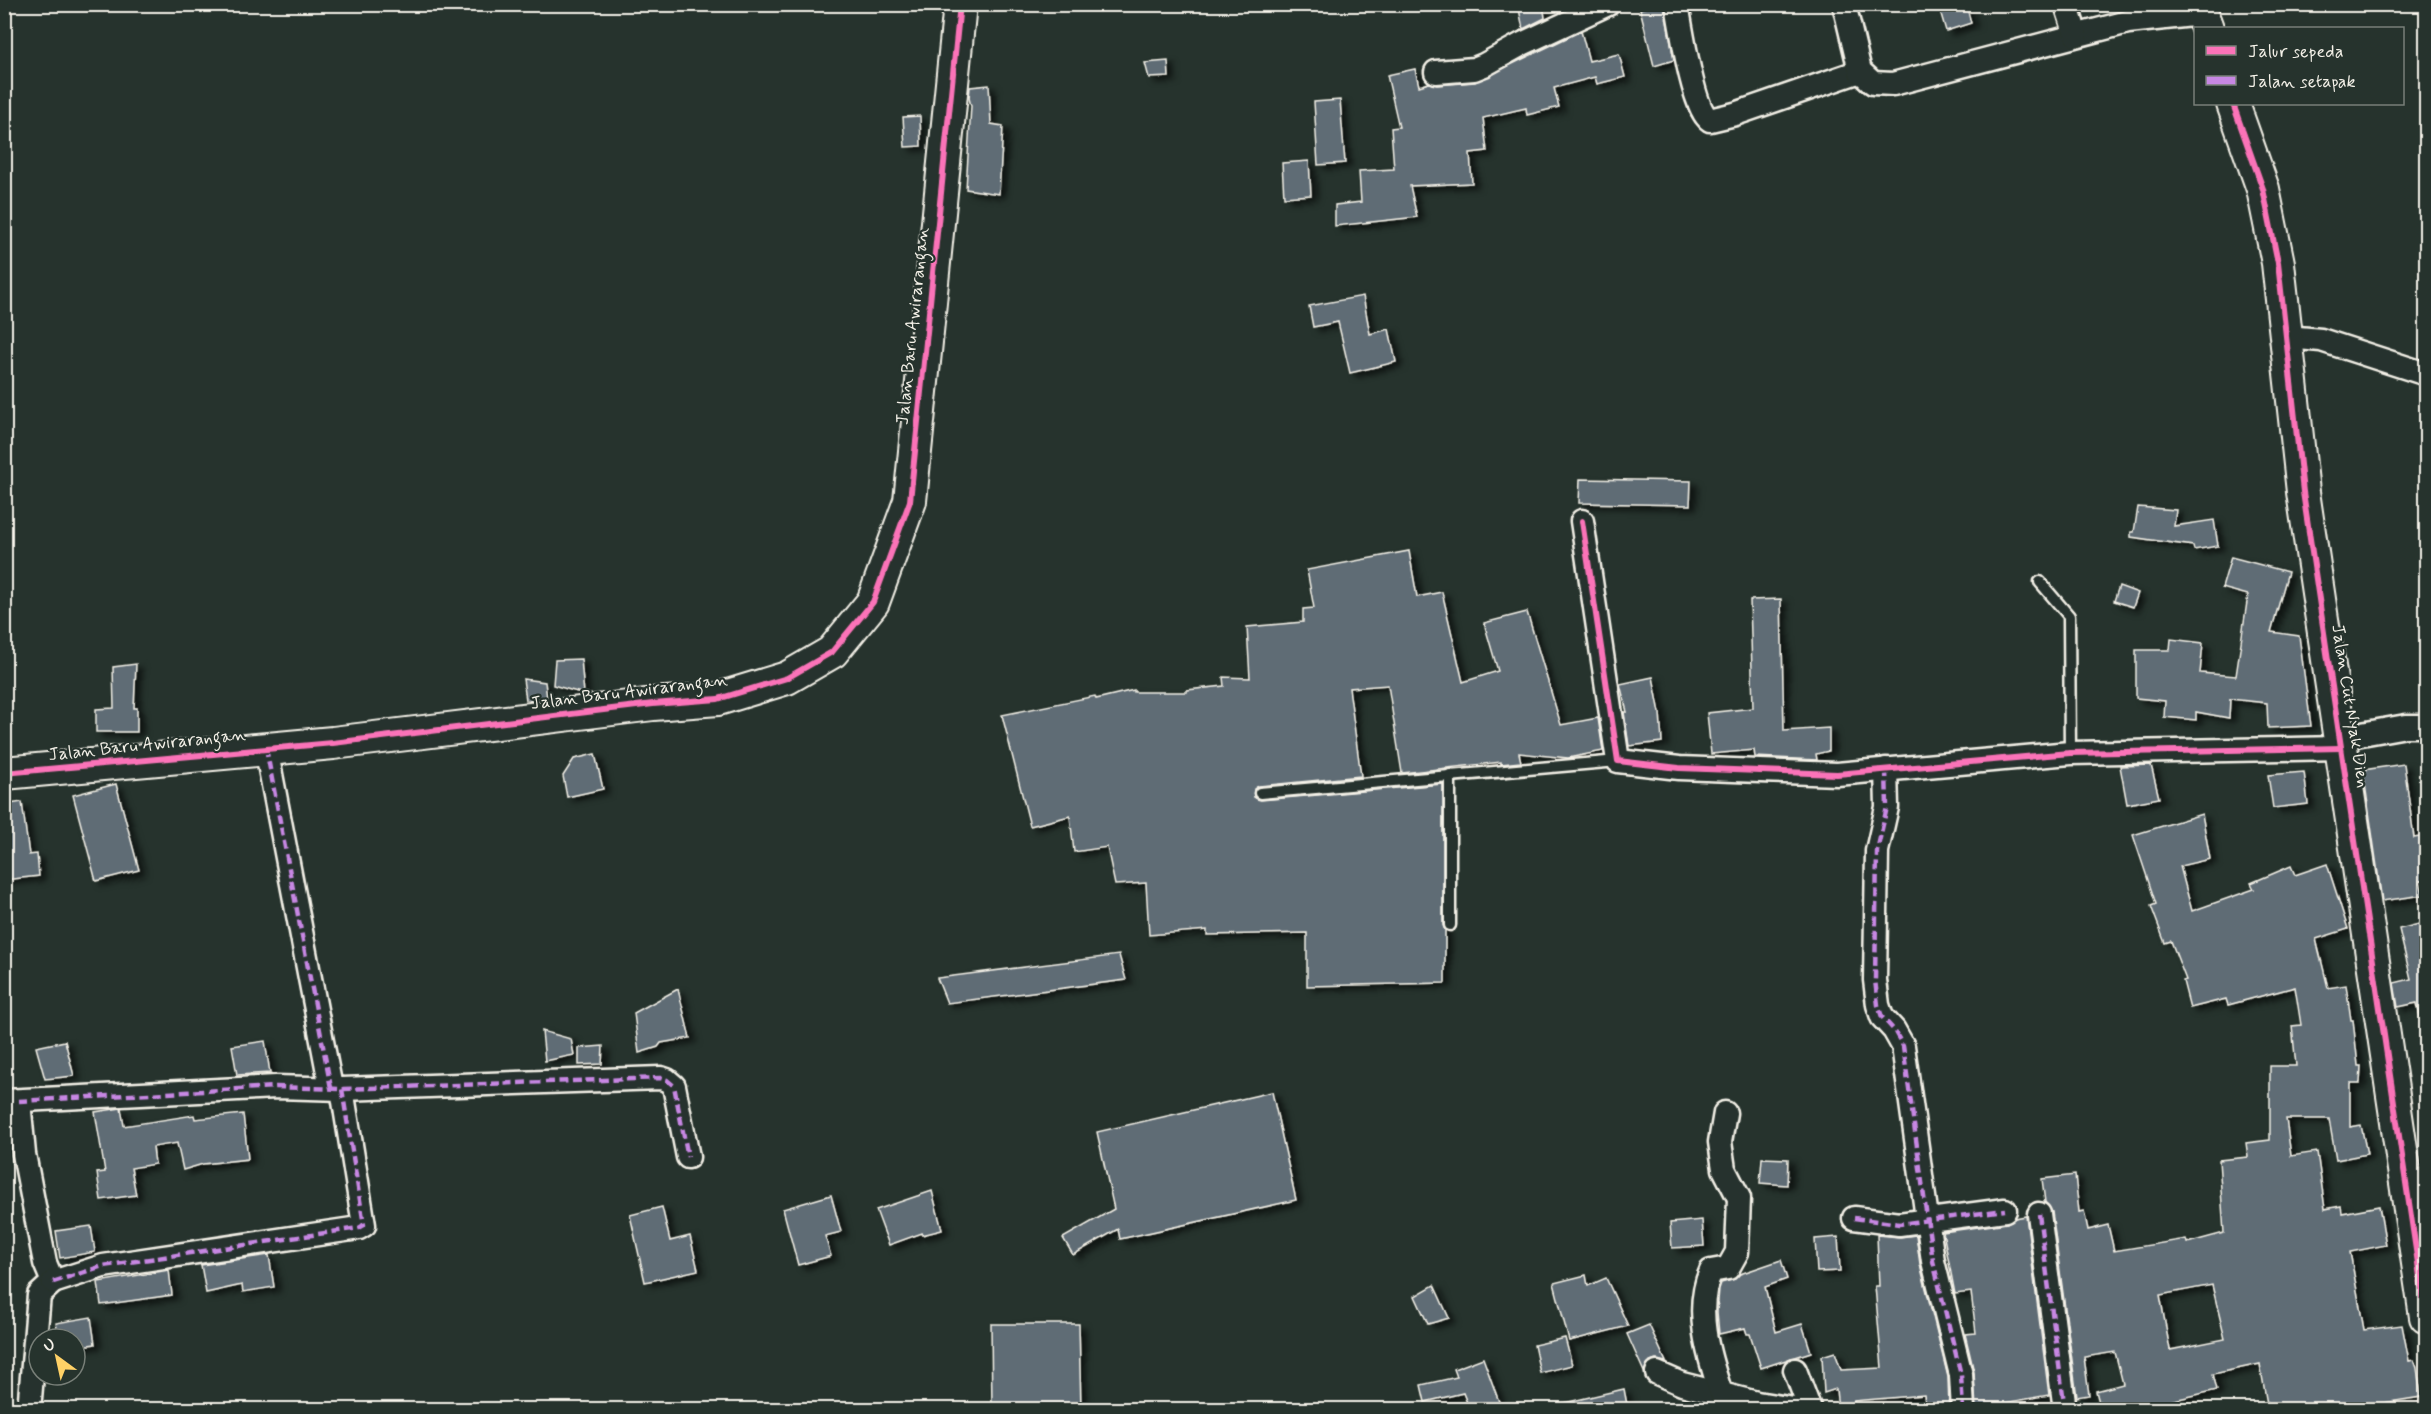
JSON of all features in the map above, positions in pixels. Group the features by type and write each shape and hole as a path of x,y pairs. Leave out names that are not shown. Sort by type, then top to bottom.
{"street":[{"name":"Jalan Baru Awirarangan","path":"4,773 333,743 653,704 718,699 787,678 832,652 873,602 910,501 960,4"},
{"path":"1436,72 1474,69 1608,4"},
{"path":"1677,4 1694,86 1703,114 1710,120 1735,114 1860,71"},
{"path":"1844,4 1860,71 1874,83 1893,84 2128,22 2202,16"},
{"path":"2066,4 2076,35"},
{"name":"Jalan Cut Nyak Dien","path":"2233,105 2264,189 2278,263 2303,492 2427,1317"},
{"path":"2287,351 2298,338 2321,340 2427,374"},
{"path":"1582,521 1618,761 1679,768 1826,773 2070,753 2340,743 2406,726 2427,726"},
{"path":"29,1410 39,1294 53,1282 103,1266 359,1228 364,1225 266,748"},
{"path":"1886,769 1887,807 1877,851 1875,980 1880,1011 1903,1046 1933,1261 1961,1375 1963,1410"},
{"path":"53,1282 45,1263 12,1101 276,1087 337,1088 661,1078 668,1080 674,1086 688,1157"},
{"path":"1721,1392 1708,1357 1703,1307 1705,1286 1711,1271 1728,1268 1737,1252 1738,1198 1734,1186 1727,1178 1720,1142 1725,1113"},
{"path":"1854,1218 1899,1224 2006,1210"},
{"path":"2039,1214 2065,1410"},
{"path":"1796,1370 1810,1410"},
{"path":"1657,1373 1682,1384 1721,1392 1757,1403 1800,1410"}],"lane":[{"path":"2040,582 2068,616 2070,753"},
{"path":"1260,793 1618,761"},
{"path":"1450,775 1450,925"}],"building":[{"path":"1518,4 1543,4 1545,18 1523,29"},
{"path":"1664,4 1674,60 1654,66 1640,9"},
{"path":"1938,4 1966,4 1971,23 1946,31"},
{"path":"1581,31 1589,61 1619,54 1625,77 1597,84 1595,77 1554,88 1559,107 1527,115 1526,108 1483,118 1487,151 1470,153 1472,183 1410,186 1417,217 1335,226 1335,205 1361,202 1359,171 1394,169 1391,128 1399,127 1387,75 1415,69 1419,86 1429,83 1437,85 1475,82"},
{"path":"1168,61 1169,77 1149,78 1145,63"},
{"path":"989,85 991,124 1003,126 999,194 966,189 970,87"},
{"path":"1340,100 1345,163 1318,165 1314,102"},
{"path":"920,116 921,146 905,147 903,117"},
{"path":"1309,161 1311,195 1284,197 1282,163"},
{"path":"1363,296 1370,334 1389,329 1396,362 1350,373 1338,322 1313,327 1309,306"},
{"path":"1580,479 1691,481 1690,505 1579,503"},
{"path":"2138,507 2176,510 2174,526 2214,520 2218,546 2194,550 2193,546 2131,537"},
{"path":"1409,551 1417,597 1442,592 1463,682 1498,671 1484,623 1527,612 1561,725 1598,718 1603,751 1568,758 1519,753 1521,762 1501,764 1501,762 1402,773 1388,685 1349,688 1361,776 1259,786 1254,789 1254,797 1261,800 1443,784 1445,983 1307,986 1307,933 1207,935 1207,930 1149,935 1146,883 1115,885 1107,847 1074,852 1070,816 1030,826 1002,715 1134,690 1134,692 1187,692 1187,690 1224,686 1223,677 1250,678 1247,627 1303,622 1303,609 1314,608 1307,570"},
{"path":"2231,557 2288,572 2271,632 2299,636 2311,726 2268,728 2267,703 2230,699 2229,718 2196,712 2196,720 2164,717 2165,701 2136,698 2136,650 2170,650 2171,639 2203,643 2200,673 2236,676 2248,595 2222,588"},
{"path":"2119,586 2138,593 2133,607 2114,601"},
{"path":"1781,599 1784,731 1829,728 1829,751 1816,754 1817,760 1755,757 1754,750 1711,754 1707,713 1753,708 1750,600"},
{"path":"581,659 584,694 553,685 555,660"},
{"path":"136,664 134,708 137,708 137,732 96,732 96,709 114,708 113,667"},
{"path":"1653,677 1660,713 1662,742 1629,746 1624,712 1627,712 1620,684"},
{"path":"523,679 545,682 547,699 526,700"},
{"path":"595,754 603,789 567,797 563,776 574,759"},
{"path":"2404,764 2414,838 2427,836 2427,880 2420,881 2423,895 2382,901 2363,770"},
{"path":"2151,765 2159,798 2127,804 2120,766"},
{"path":"2304,772 2308,804 2273,808 2268,775"},
{"path":"116,784 139,870 96,881 73,795"},
{"path":"22,802 29,855 37,854 39,876 4,880 4,805"},
{"path":"2202,814 2210,859 2180,866 2192,911 2254,889 2251,883 2291,866 2295,875 2327,864 2348,929 2316,939 2328,988 2346,985 2358,1066 2361,1066 2360,1083 2350,1083 2350,1127 2361,1125 2367,1154 2336,1160 2329,1119 2286,1119 2291,1156 2317,1152 2325,1209 2341,1206 2342,1213 2379,1206 2386,1245 2350,1252 2364,1330 2402,1325 2409,1361 2414,1360 2417,1368 2421,1397 2370,1405 2371,1410 2268,1410 2260,1364 2213,1374 2217,1390 2132,1410 2101,1410 2096,1391 2123,1384 2115,1352 2084,1357 2089,1395 2077,1397 2052,1212 2045,1202 2042,1179 2075,1175 2079,1212 2084,1211 2088,1230 2108,1225 2114,1251 2186,1239 2187,1243 2224,1233 2219,1160 2248,1157 2246,1143 2270,1140 2270,1066 2296,1066 2292,1026 2301,1025 2295,987 2228,1005 2226,999 2190,1008 2183,981 2186,980 2171,941 2165,943 2151,906 2156,904 2133,835","holes":["2212,1285 2225,1339 2170,1350 2160,1295"]},
{"path":"2427,922 2427,1017 2420,1017 2417,1003 2398,1007 2394,983 2411,979 2399,929"},
{"path":"1119,955 1126,980 947,1003 937,978"},
{"path":"678,989 690,1038 661,1043 658,1047 639,1053 634,1013"},
{"path":"542,1031 571,1039 574,1055 545,1061"},
{"path":"65,1041 74,1076 45,1079 36,1047"},
{"path":"265,1041 270,1073 237,1075 232,1046"},
{"path":"603,1046 602,1064 579,1065 579,1048"},
{"path":"1272,1092 1296,1200 1120,1239 1118,1229 1073,1255 1063,1238 1114,1209 1097,1132"},
{"path":"121,1108 124,1126 194,1115 195,1119 243,1114 248,1159 203,1164 183,1170 177,1143 153,1147 155,1164 131,1168 136,1195 101,1200 97,1173 105,1172 95,1112"},
{"path":"1762,1158 1788,1159 1787,1185 1760,1183"},
{"path":"932,1191 942,1230 922,1235 922,1233 889,1245 876,1210"},
{"path":"831,1195 841,1232 825,1236 831,1256 798,1265 783,1209"},
{"path":"662,1207 670,1241 690,1236 698,1270 645,1282 630,1215"},
{"path":"2026,1216 2049,1395 2004,1403 2005,1410 1976,1410 1974,1372 1965,1334 1976,1333 1971,1292 1955,1294 1943,1232 2007,1223 2015,1218"},
{"path":"1702,1220 1704,1246 1672,1248 1670,1223"},
{"path":"91,1226 95,1252 60,1258 56,1231"},
{"path":"1877,1235 1900,1237 1916,1235 1920,1264 1948,1377 1949,1410 1926,1410 1924,1395 1854,1401 1855,1410 1838,1410 1836,1389 1824,1393 1822,1356 1835,1352 1841,1370 1882,1368 1875,1286 1879,1286"},
{"path":"1838,1237 1840,1271 1817,1272 1815,1239"},
{"path":"269,1255 274,1287 243,1292 242,1285 206,1293 201,1265"},
{"path":"1781,1260 1787,1279 1765,1287 1776,1332 1802,1324 1811,1352 1761,1368 1750,1334 1747,1334 1745,1328 1719,1334 1717,1312 1719,1289 1721,1283 1735,1279 1740,1274"},
{"path":"169,1270 172,1295 101,1305 98,1282"},
{"path":"1586,1275 1588,1286 1606,1278 1628,1326 1569,1341 1554,1283"},
{"path":"1434,1285 1449,1318 1428,1324 1415,1296"},
{"path":"91,1317 95,1344 87,1345 87,1327 57,1327 56,1323"},
{"path":"991,1324 1079,1324 1081,1410 992,1410"},
{"path":"1649,1325 1666,1362 1656,1360 1650,1362 1644,1372 1627,1334"},
{"path":"1565,1338 1572,1365 1540,1373 1534,1345"},
{"path":"1483,1358 1502,1410 1470,1410 1463,1393 1425,1402 1421,1385 1457,1377 1454,1369"},
{"path":"1624,1389 1628,1410 1565,1410 1564,1403"}],"marked path":[{"path":"266,748 331,1088"},
{"path":"1886,769 1887,807 1877,851 1875,980 1878,1005 1882,1017 1894,1030 1903,1046 1933,1261 1961,1375 1963,1410"},
{"path":"19,1101 276,1087 342,1089 661,1078 674,1086 688,1157"},
{"path":"53,1282 103,1266 359,1228 364,1225 342,1089"},
{"path":"1854,1218 1899,1224 2005,1210"},
{"path":"2039,1214 2065,1410"}],"cycle path":[{"path":"4,773 333,743 653,704 718,699 787,678 832,652 873,602 910,501 960,4"},
{"path":"2233,105 2263,189 2278,263 2303,492 2426,1317"},
{"path":"1582,521 1618,761 1679,768 1837,774 2070,753 2341,748"}]}
